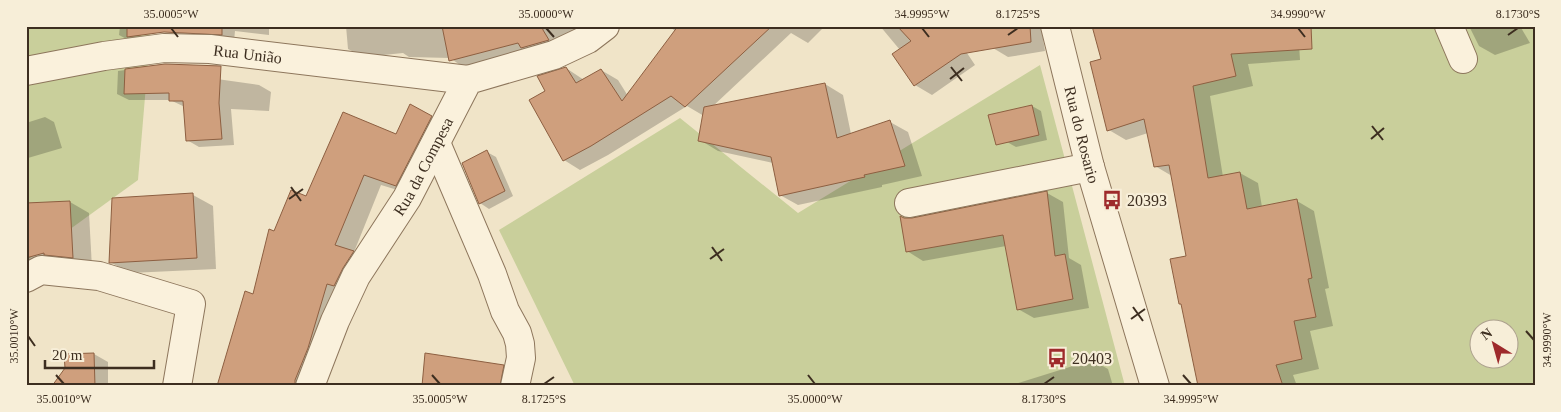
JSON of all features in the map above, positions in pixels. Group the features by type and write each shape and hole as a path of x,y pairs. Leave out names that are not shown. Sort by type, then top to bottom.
{"street":[{"path":"468,80 554,55 588,39 605,26"},
{"name":"Rua do Rosario","path":"1055,26 1090,167 1155,386"},
{"path":"1449,26 1462,59"},
{"name":"Rua União","path":"26,71 104,56 163,37 210,49 468,80"},
{"name":"Rua da Compesa","path":"310,386 335,321 356,276 407,198 468,80"},
{"path":"436,143 492,274 505,311 519,339 521,358 515,386"},
{"path":"909,203 1090,167"},
{"path":"26,278 41,270 99,276 191,304 177,386"}],"green space":[{"path":"26,26 151,26 138,180 26,261"},
{"path":"1136,26 1535,26 1535,386 1265,386"},
{"path":"1040,65 1125,386 575,386 499,230 680,118 798,213"}],"building":[{"path":"127,26 222,26 222,35 164,32 127,37"},
{"path":"442,26 542,26 549,40 521,48 518,43 449,61"},
{"path":"678,26 772,26 685,107 671,96 591,146 563,161 529,100 545,91 537,76 566,67 576,83 601,69 622,101"},
{"path":"897,26 1030,26 1031,42 961,54 914,86 892,54 911,41"},
{"path":"1092,26 1311,26 1312,49 1231,54 1236,76 1193,86 1208,178 1240,172 1247,209 1297,199 1312,278 1308,279 1316,317 1294,321 1302,359 1276,365 1283,386 1198,386 1170,259 1186,256 1169,165 1154,167 1144,119 1107,131 1090,62 1101,59"},
{"path":"165,64 221,66 219,103 222,139 186,141 183,101 169,101 169,93 124,94 125,69"},
{"path":"825,83 837,138 890,120 905,166 779,196 771,157 698,141 704,107"},
{"path":"410,104 432,116 396,186 364,175 335,245 354,251 334,286 327,284 308,348 295,380 295,386 217,386 245,291 253,294 269,229 274,231 291,190 306,196 343,112 396,134"},
{"path":"1032,105 1039,135 996,145 988,115"},
{"path":"487,150 505,191 479,204 462,163"},
{"path":"1047,191 1055,256 1065,254 1073,299 1017,310 1003,235 906,252 900,216 912,218"},
{"path":"193,193 197,258 109,263 112,198"},
{"path":"70,201 73,258 44,255 44,253 26,258 26,203"},
{"path":"94,353 95,386 52,386 65,368 64,354"},
{"path":"425,353 504,365 500,386 422,386"}],"place":[{"name":"20393","path":"1112,200"},
{"name":"20403","path":"1057,358"}]}
